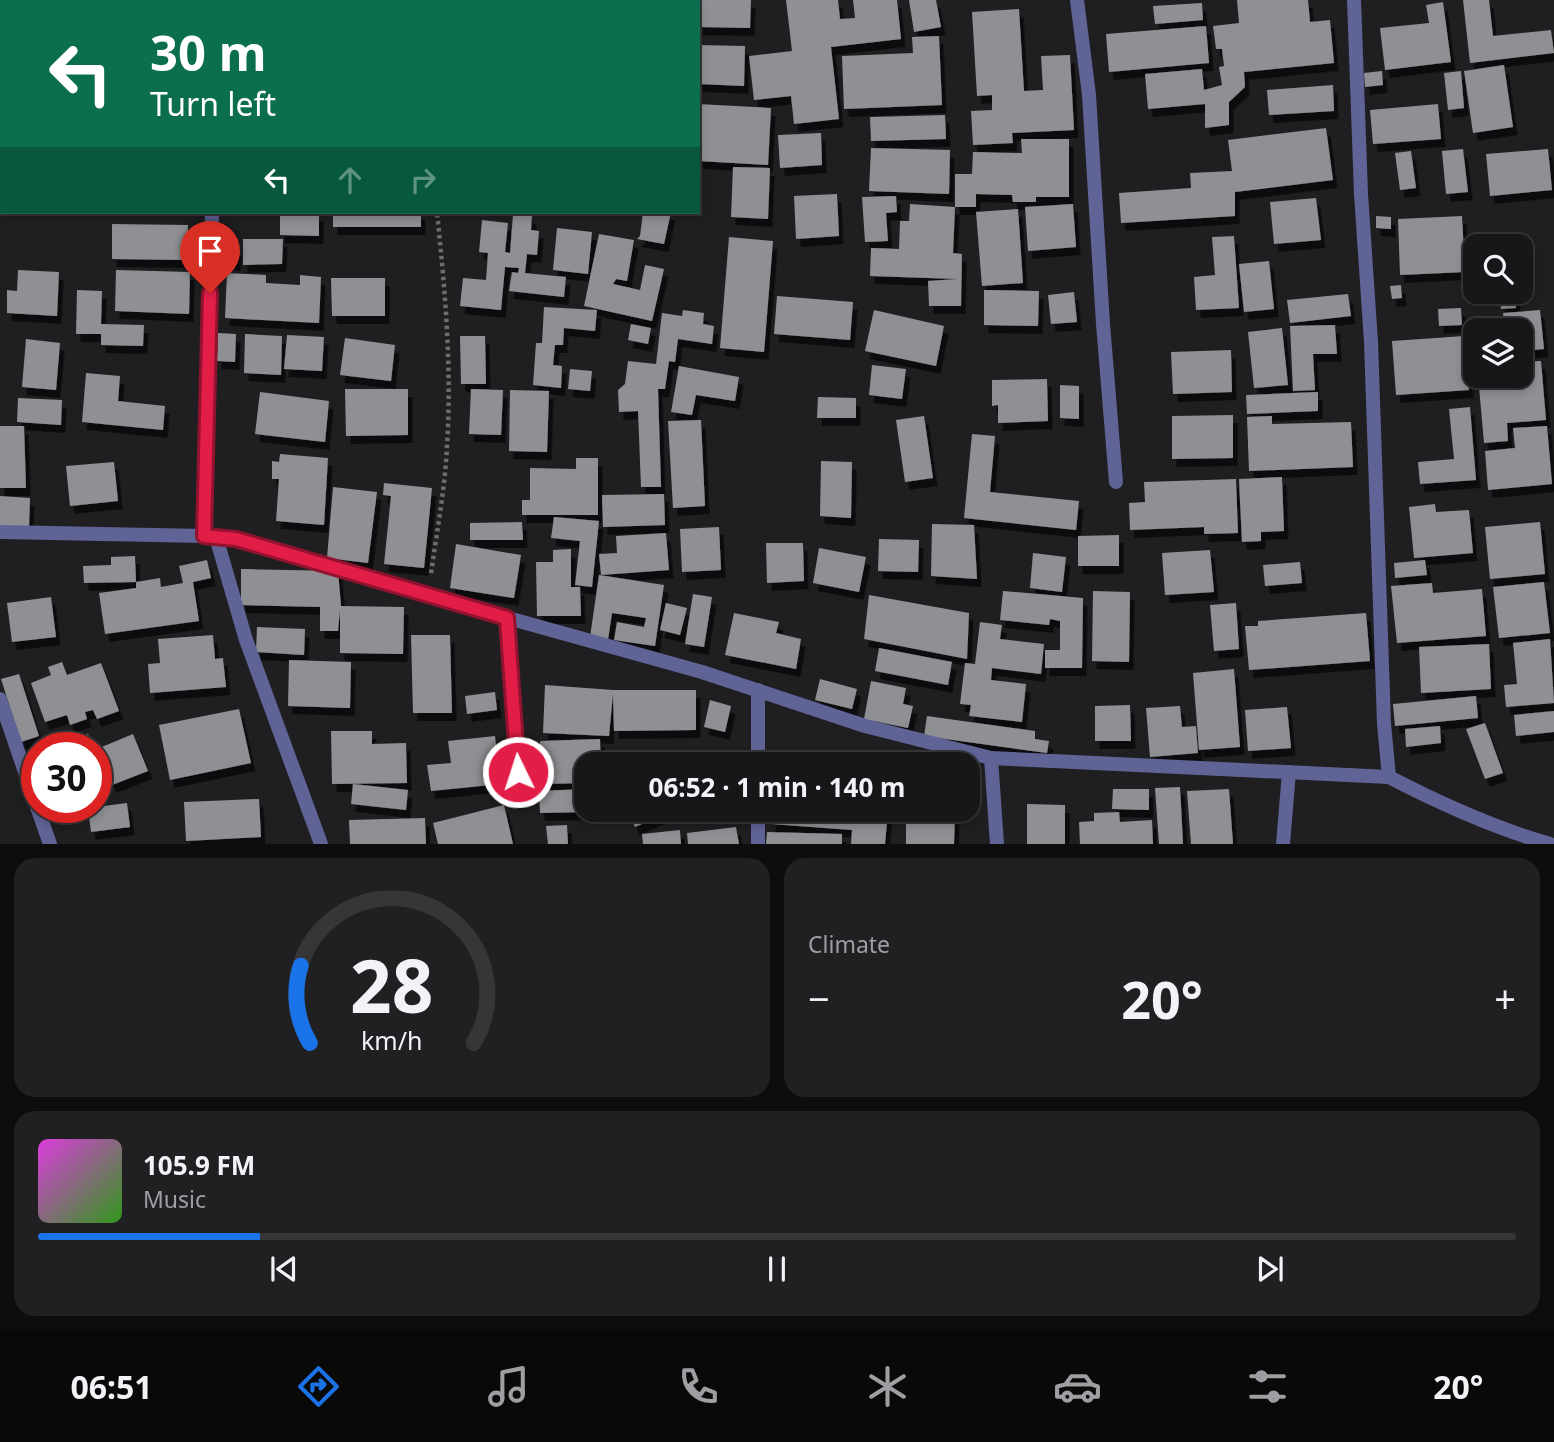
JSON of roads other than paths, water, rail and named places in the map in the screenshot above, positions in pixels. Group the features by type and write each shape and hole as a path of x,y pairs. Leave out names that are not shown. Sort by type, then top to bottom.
{"street":[{"path":"1077,0 1089,94 1116,482"},
{"path":"1354,0 1361,194 1371,342 1384,724 1389,777"},
{"path":"212,214 210,536 321,844"},
{"path":"0,532 210,536 236,539 428,596 702,672 865,726 992,758 1389,777 1429,798 1501,828 1550,844"},
{"path":"507,618 520,797"},
{"path":"758,690 758,752"},
{"path":"0,699 21,760"},
{"path":"992,758 998,844"},
{"path":"1283,844 1289,772"},
{"path":"758,822 758,844"},
{"path":"43,823 50,844"}]}
